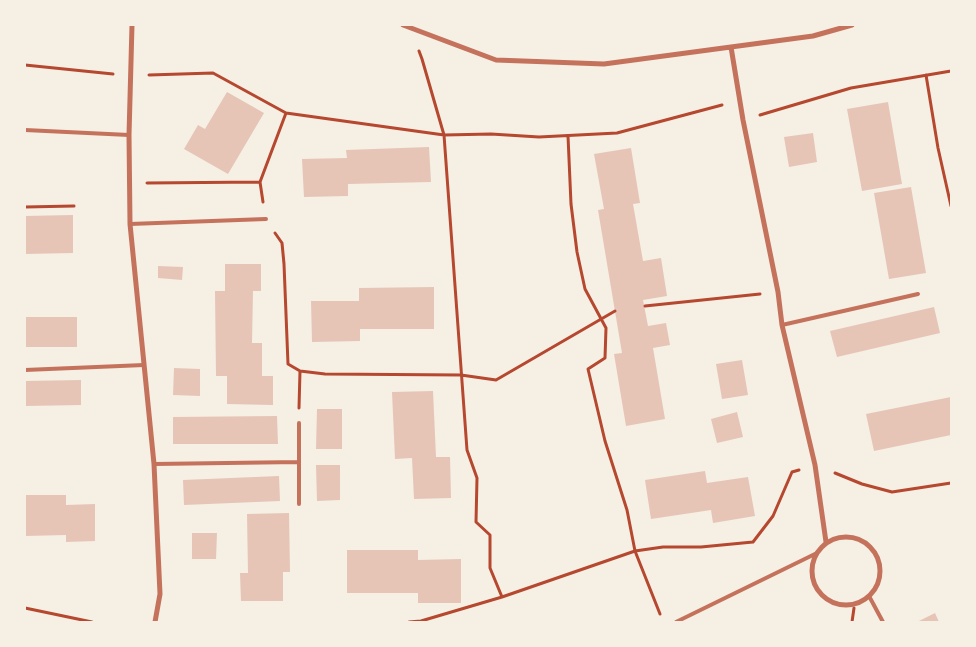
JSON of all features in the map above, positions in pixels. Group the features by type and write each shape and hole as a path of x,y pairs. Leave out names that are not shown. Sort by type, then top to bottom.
{"street":[{"path":"132,25 129,135 130,224 154,464 160,594 155,622"},
{"path":"405,26 496,60 604,64 813,36 852,25"},
{"path":"731,47 743,120 778,292 782,325 815,466 826,542"},
{"path":"849,537 860,540 871,548 878,558 880,570 876,586 869,596 854,604 842,605 831,601 816,587 812,576 812,564 817,553 826,542 837,538 849,537"}],"lane":[{"path":"25,130 129,135"},
{"path":"130,224 266,219"},
{"path":"782,325 918,294"},
{"path":"25,370 144,365"},
{"path":"299,423 299,504"},
{"path":"154,464 299,462"},
{"path":"676,622 817,553"},
{"path":"869,596 883,622"}],"path":[{"path":"405,26 422,59 444,135 467,450 477,478 476,522 490,535 490,568 502,597"},
{"path":"25,65 131,75 212,73 286,112 444,135 491,134 539,137 617,133 740,100"},
{"path":"743,120 851,88 951,71"},
{"path":"926,75 938,148 951,206"},
{"path":"286,112 260,182 266,219 282,243 288,364 300,371 325,374 461,375 496,380 615,311"},
{"path":"568,136 571,204 576,252 585,289 606,328 605,358 588,369 605,440 626,510 635,551 663,622"},
{"path":"129,183 260,182"},
{"path":"25,207 74,206"},
{"path":"645,306 778,292"},
{"path":"299,423 300,371"},
{"path":"409,622 421,621 502,597 635,551 662,547 701,547 753,542 773,516 792,472 815,466 862,484 892,492 951,483"},
{"path":"852,622 854,604"},
{"path":"25,608 92,622"}],"building":[{"path":"227,92 264,113 228,174 184,149 198,125 205,129"},
{"path":"888,102 902,184 862,191 847,109"},
{"path":"813,133 817,162 789,167 784,137"},
{"path":"429,147 431,182 348,184 348,196 304,197 302,159 347,158 346,150"},
{"path":"631,148 640,203 633,204 643,261 661,258 667,296 643,300 648,326 666,323 670,345 653,348 665,419 626,426 614,354 622,353 598,210 604,209 594,154"},
{"path":"911,187 926,273 889,279 874,193"},
{"path":"73,215 73,253 25,254 25,216"},
{"path":"225,264 261,264 261,291 253,291 252,343 262,343 262,376 273,376 273,405 227,404 227,376 216,376 215,291 225,291"},
{"path":"158,266 183,267 182,280 158,278"},
{"path":"434,287 434,329 360,329 360,341 312,342 311,301 359,301 359,288"},
{"path":"934,307 940,333 837,357 830,331"},
{"path":"25,317 77,317 77,347 25,347"},
{"path":"742,360 748,395 722,399 716,364"},
{"path":"174,368 200,369 200,396 173,395"},
{"path":"81,380 81,405 25,406 25,381"},
{"path":"433,391 436,457 450,457 451,498 414,499 412,458 395,459 392,392"},
{"path":"951,397 951,435 874,451 866,414"},
{"path":"317,409 342,409 342,449 316,449"},
{"path":"737,412 743,437 717,443 711,419"},
{"path":"277,416 278,444 173,444 173,417"},
{"path":"316,465 340,465 340,500 317,501"},
{"path":"705,471 707,483 748,477 755,516 713,523 711,510 651,519 645,480"},
{"path":"279,476 280,501 184,505 183,480"},
{"path":"25,495 66,495 66,505 95,504 95,541 66,542 66,535 25,536"},
{"path":"289,513 290,572 283,572 283,601 241,601 240,573 248,573 247,514"},
{"path":"192,533 217,533 216,559 192,559"},
{"path":"347,550 418,550 418,560 461,559 461,603 418,603 418,593 347,593"},
{"path":"935,613 939,622 917,622"}]}
